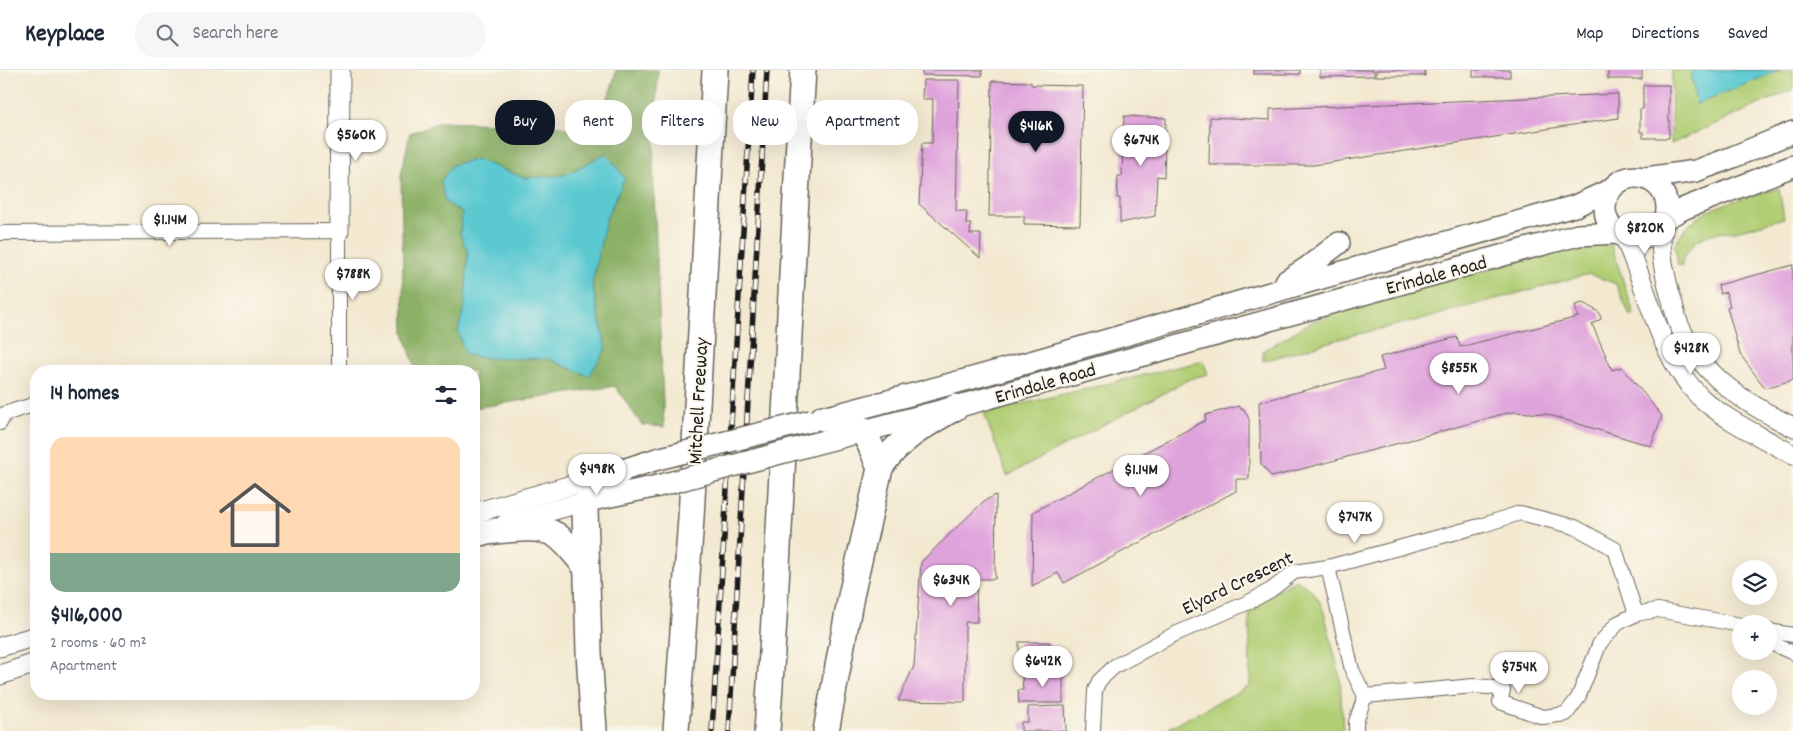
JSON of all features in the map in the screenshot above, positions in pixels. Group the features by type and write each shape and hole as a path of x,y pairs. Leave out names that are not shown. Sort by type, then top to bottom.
{"highway":[{"name":"Mitchell Freeway","path":"676,731 691,518 715,70"},
{"path":"767,731 781,498 802,70"},
{"path":"826,731 851,596 880,468 892,451 907,438 956,407"},
{"path":"817,420 842,420 854,424 863,432 880,468"},
{"path":"594,731 588,652 587,501 596,485 620,471"},
{"path":"480,532 534,528 546,530 557,536 586,567"}],"main road":[{"path":"339,231 340,70"},
{"name":"Erindale Road","path":"480,511 657,459 951,385 1575,206 1610,190 1622,180 1630,177 1646,178 1696,171 1793,132"},
{"name":"Erindale Road","path":"480,530 587,501 658,486 863,432 882,425 956,407 1578,235 1620,235 1641,239 1656,232 1664,222 1700,202 1793,166"},
{"path":"1646,178 1653,182 1664,194 1667,210 1660,240 1662,258 1680,327 1709,372 1736,395 1762,412 1793,428"},
{"path":"1610,190 1604,205 1605,212 1611,227 1620,235 1633,256 1655,320 1680,373 1699,396 1720,413 1793,455"},
{"path":"1262,295 1308,267 1339,242"},
{"path":"0,648 30,638"},
{"path":"0,675 30,665"}],"street":[{"path":"0,233 339,231 339,365"},
{"path":"1,416 30,406"},
{"name":"Elyard Crescent","path":"1094,731 1095,690 1099,681 1114,666 1173,636 1249,602 1271,590 1294,572 1328,567 1483,525 1520,513 1576,528 1615,549 1636,614"},
{"path":"1328,567 1352,670 1365,696 1356,722 1356,731"},
{"path":"1365,696 1481,686 1503,690 1500,702 1543,717 1566,714 1578,698 1600,643 1618,623 1636,614 1658,610 1732,625"},
{"path":"1777,632 1793,635"},
{"path":"1777,646 1793,653"}],"green space":[{"path":"616,70 658,70 656,100 642,100 642,145 654,145 653,168 664,427 642,425 615,386 480,407 480,365 414,365 404,333 401,175 410,133 440,122 495,124 495,145 555,145 555,126 562,126 565,128 565,145 632,145 632,100 607,100"},
{"path":"1672,70 1793,70 1793,89 1671,144"},
{"path":"1779,188 1784,218 1736,231 1710,234 1696,241 1683,257 1682,266 1678,265 1675,245 1686,228 1699,216 1732,201"},
{"path":"1590,241 1610,241 1634,314 1630,316 1616,284 1589,274 1414,321 1350,336 1263,361 1263,351 1313,321 1365,303"},
{"path":"1203,361 1208,374 1190,379 1007,476 984,413"},
{"path":"1296,580 1314,593 1324,612 1340,677 1343,731 1170,731 1170,727 1250,686 1249,602 1263,598"}],"water":[{"path":"1691,70 1781,70 1696,104"},
{"path":"606,153 625,178 606,219 592,284 606,349 589,376 548,359 486,358 465,355 458,331 465,302 468,252 460,234 462,213 445,202 441,181 452,165 475,159 525,178 565,175"}],"building":[{"path":"922,70 982,70 982,76 922,75"},
{"path":"1254,70 1300,70 1300,74 1254,74"},
{"path":"1320,70 1374,70 1374,76 1320,77"},
{"path":"1376,70 1425,70 1425,76 1376,76"},
{"path":"1473,70 1510,70 1510,77 1473,77"},
{"path":"1608,70 1642,70 1642,79 1608,79"},
{"path":"923,80 959,80 956,211 967,211 966,224 971,224 970,234 981,234 980,258 919,204 922,143 932,143 933,99 922,99"},
{"path":"992,81 1031,82 1031,85 1083,86 1080,225 1024,224 1024,216 989,216"},
{"path":"1643,85 1669,85 1669,138 1643,138 1643,132 1640,132 1640,109 1643,109"},
{"path":"1618,94 1618,118 1314,165 1209,165 1210,117 1270,120 1270,109"},
{"path":"1124,116 1166,118 1164,177 1157,176 1155,216 1120,223 1120,198 1117,198 1118,176 1122,176"},
{"path":"1793,265 1793,380 1765,388 1740,354 1727,307 1730,306 1726,292 1720,294 1718,285"},
{"path":"1583,303 1599,312 1601,319 1592,324 1612,370 1622,367 1662,416 1651,446 1546,414 1514,412 1272,477 1261,464 1259,402 1384,370 1380,357 1457,337 1460,347 1578,317 1575,305"},
{"path":"1239,406 1241,409 1244,409 1249,419 1249,479 1236,479 1236,491 1064,583 1058,573 1032,586 1033,512 1206,420 1205,415"},
{"path":"996,495 995,579 976,579 977,622 965,622 965,702 898,701 914,666 921,562 984,501"},
{"path":"1019,642 1049,642 1049,647 1057,647 1057,652 1067,652 1067,667 1019,667"},
{"path":"1044,669 1063,669 1063,703 1019,703 1018,690 1023,690 1022,674 1044,674"},
{"path":"1065,706 1066,731 1021,731 1021,722 1028,722 1028,707"}],"railway":[{"path":"712,731 753,70"},
{"path":"729,731 767,70"}]}
